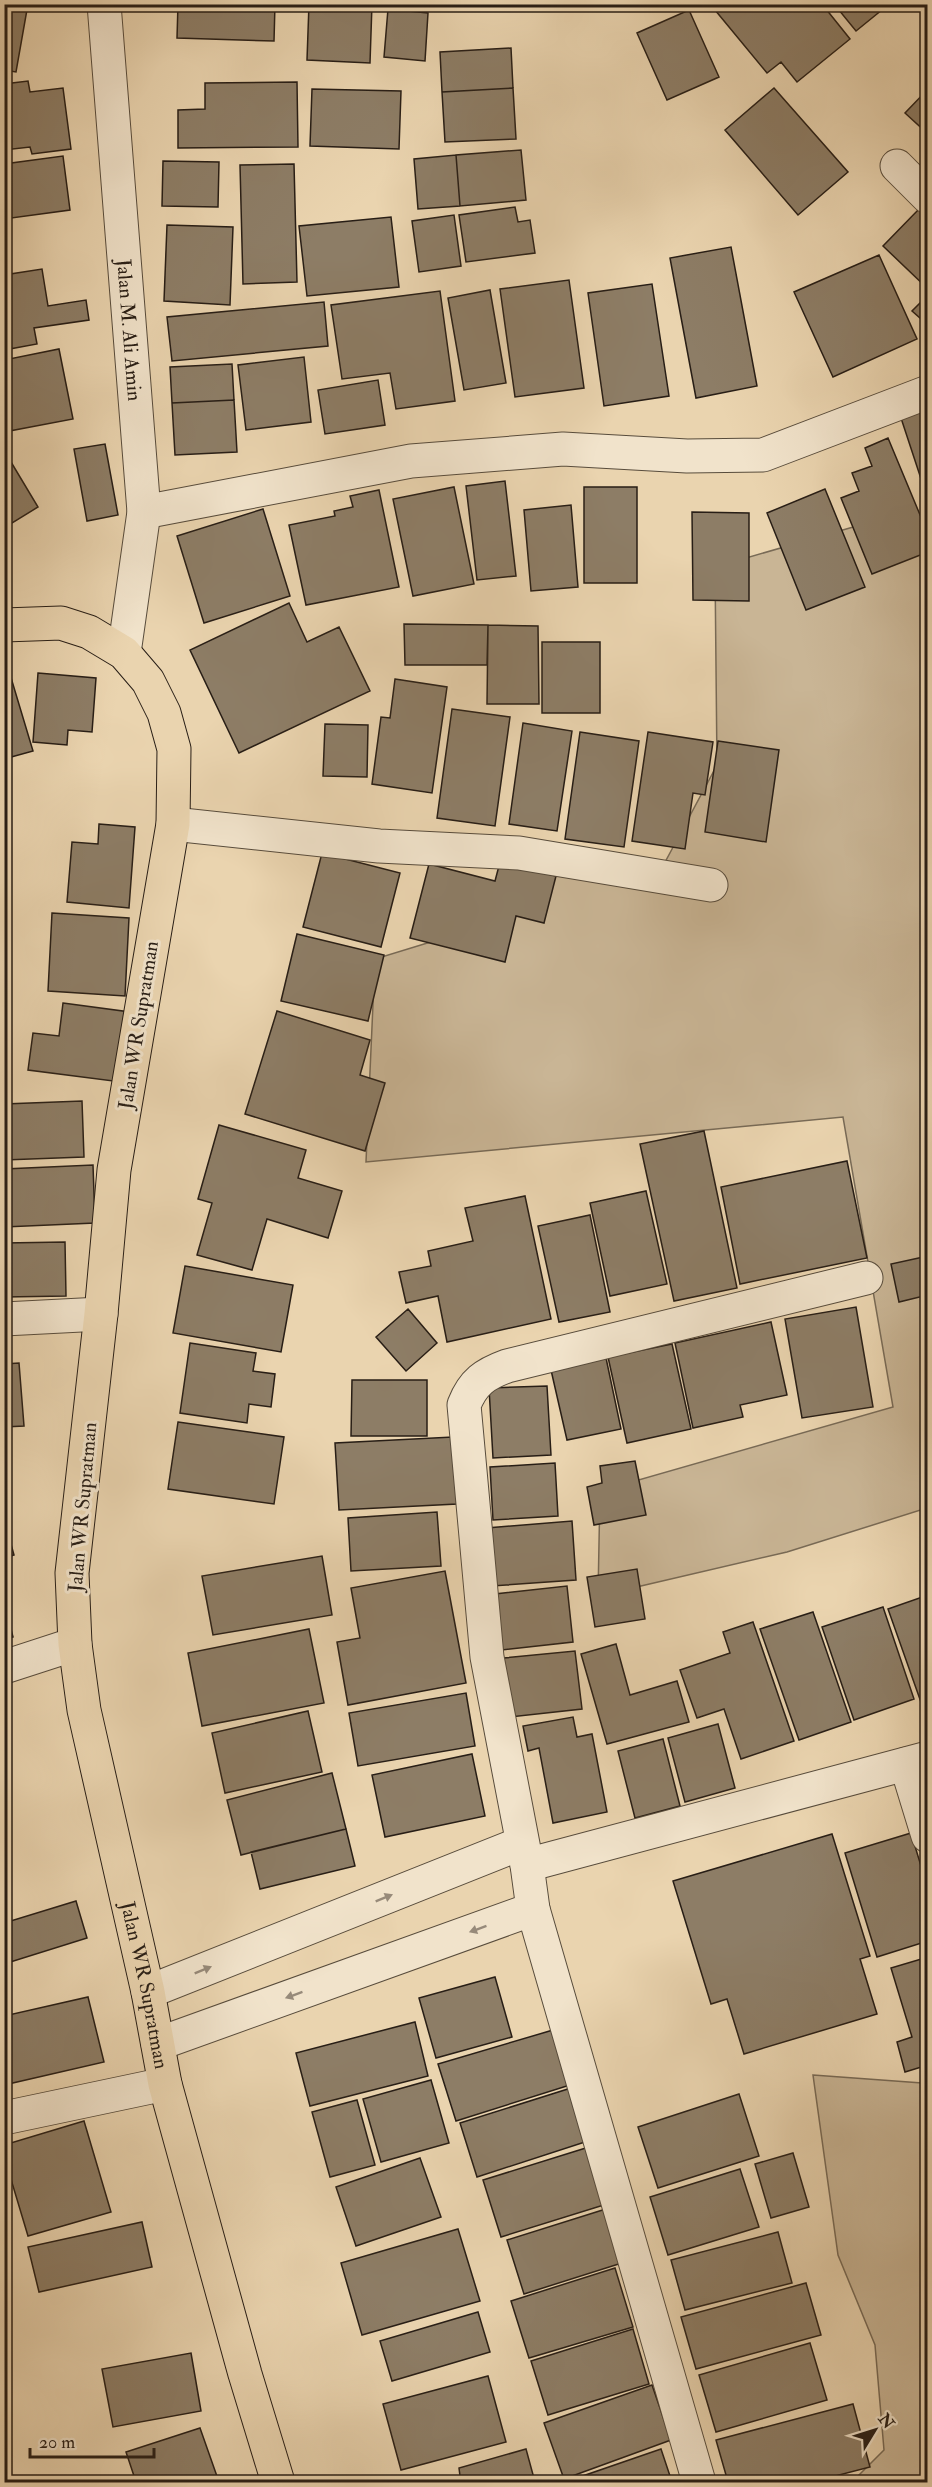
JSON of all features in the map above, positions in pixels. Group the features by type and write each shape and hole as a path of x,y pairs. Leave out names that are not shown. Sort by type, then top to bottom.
{"highway":[{"name":"Jalan WR Supratman","path":"4,625 61,623 89,632 124,653 148,681 164,713 174,749 173,824 114,1170 101,1314 72,1573 75,1644 84,1710 148,1992 165,2084 242,2362 278,2482"}],"street":[{"name":"Jalan M. Ali Amin","path":"104,4 144,512 124,653"},
{"path":"897,166 927,196"},
{"path":"144,512 411,461 563,449 687,456 764,455 927,392"},
{"path":"173,824 379,846 519,853 711,885"},
{"path":"699,2482 533,1909 525,1854 487,1658 464,1405 471,1388 485,1374 507,1366 866,1278"},
{"path":"4,1320 101,1314"},
{"path":"4,1667 75,1644"},
{"path":"148,1992 525,1854 917,1761 927,1836"},
{"path":"158,2044 533,1909"},
{"path":"4,2118 165,2084"}],"shaded area":[{"path":"927,515 927,1508 787,1552 598,1596 600,1491 893,1407 843,1117 366,1162 375,959 473,929 549,859 664,864 717,765 715,567 867,523"},
{"path":"813,2075 922,2083 927,2093 927,2482 852,2482 884,2450 875,2345 838,2255"}],"building":[{"path":"4,4 28,4 16,72 4,70"},
{"path":"178,4 275,4 274,41 177,38"},
{"path":"309,4 372,4 370,63 307,60"},
{"path":"721,4 822,4 850,39 797,82 781,62 767,73 715,10"},
{"path":"834,4 887,4 888,5 856,31"},
{"path":"388,9 428,13 425,61 384,57"},
{"path":"689,10 719,77 667,100 637,33"},
{"path":"511,48 513,88 442,92 440,52"},
{"path":"28,81 30,92 63,88 71,149 32,154 30,147 4,150 4,84"},
{"path":"297,82 298,147 178,148 178,110 205,109 205,83"},
{"path":"513,88 516,139 445,142 442,92"},
{"path":"774,88 848,172 798,215 725,130"},
{"path":"312,89 401,91 399,149 310,146"},
{"path":"928,89 928,134 905,113"},
{"path":"521,150 526,200 460,206 456,155"},
{"path":"456,155 460,206 418,209 414,159"},
{"path":"63,156 70,210 4,219 4,164"},
{"path":"163,161 219,162 218,207 162,206"},
{"path":"294,164 297,282 243,284 240,165"},
{"path":"515,207 518,222 530,220 535,253 466,262 459,215"},
{"path":"919,209 928,217 928,289 883,246"},
{"path":"454,215 461,266 419,272 412,221"},
{"path":"391,217 399,287 307,296 299,226"},
{"path":"167,225 233,227 230,305 164,301"},
{"path":"731,247 757,386 696,398 670,258"},
{"path":"879,255 917,339 833,377 794,292"},
{"path":"42,269 48,306 86,300 89,320 34,328 37,344 4,350 4,275"},
{"path":"569,280 584,388 515,397 500,289"},
{"path":"652,284 669,396 604,406 588,293"},
{"path":"490,290 506,383 464,390 448,298"},
{"path":"440,291 455,401 396,409 390,373 342,379 331,305"},
{"path":"928,295 928,325 912,311"},
{"path":"324,302 328,346 172,361 167,317"},
{"path":"59,349 73,419 4,432 4,360"},
{"path":"304,357 311,422 246,430 238,365"},
{"path":"232,364 234,400 172,403 170,367"},
{"path":"378,380 385,425 325,434 318,390"},
{"path":"234,400 237,452 175,455 172,403"},
{"path":"928,407 928,500 900,415"},
{"path":"888,438 928,534 928,552 872,574 841,498 859,491 852,473 872,466 865,448"},
{"path":"105,444 118,515 87,521 74,449"},
{"path":"8,457 38,507 4,528 4,459"},
{"path":"505,481 516,576 477,580 466,486"},
{"path":"454,487 474,584 413,596 393,499"},
{"path":"584,487 637,487 637,583 584,583"},
{"path":"825,489 865,587 806,610 767,513"},
{"path":"379,490 399,587 306,605 289,525 335,516 334,511 353,507 350,496"},
{"path":"571,505 578,587 531,591 524,510"},
{"path":"263,509 290,596 204,623 177,536"},
{"path":"692,512 749,513 749,601 693,600"},
{"path":"289,603 307,642 339,627 370,691 239,753 190,650"},
{"path":"404,624 488,625 487,665 405,665"},
{"path":"488,625 538,626 539,704 487,704"},
{"path":"542,642 600,642 600,713 542,713"},
{"path":"9,671 33,751 4,759 4,673"},
{"path":"38,673 96,678 92,732 68,730 67,745 33,742"},
{"path":"395,679 447,687 432,793 372,784 381,717 390,718"},
{"path":"452,709 510,717 495,826 437,818"},
{"path":"523,723 572,731 557,831 509,824"},
{"path":"325,724 368,725 367,777 323,776"},
{"path":"580,732 639,741 624,847 565,839"},
{"path":"648,732 713,742 705,795 693,793 685,849 632,841"},
{"path":"718,741 779,750 766,842 705,832"},
{"path":"99,824 135,827 129,908 67,902 72,842 98,844"},
{"path":"322,853 400,873 381,947 303,927"},
{"path":"500,862 556,876 544,923 516,916 505,962 410,938 429,864 495,881"},
{"path":"52,913 129,918 125,996 48,991"},
{"path":"297,934 384,955 368,1021 281,1001"},
{"path":"63,1003 130,1012 121,1082 28,1070 33,1033 59,1036"},
{"path":"277,1011 370,1040 360,1075 385,1083 365,1151 245,1114"},
{"path":"82,1101 84,1157 4,1160 4,1104"},
{"path":"219,1125 306,1150 298,1178 342,1191 328,1238 267,1219 252,1270 197,1255 212,1203 198,1199"},
{"path":"704,1131 737,1288 674,1301 640,1144"},
{"path":"847,1161 867,1258 740,1284 721,1187"},
{"path":"93,1165 95,1223 4,1227 4,1169"},
{"path":"646,1191 667,1284 610,1296 590,1203"},
{"path":"525,1196 551,1319 447,1342 438,1296 406,1303 399,1272 431,1266 428,1251 473,1241 465,1208"},
{"path":"590,1215 610,1312 559,1322 538,1226"},
{"path":"65,1242 66,1296 4,1297 4,1243"},
{"path":"928,1256 928,1295 899,1302 891,1264"},
{"path":"185,1266 293,1285 281,1352 173,1333"},
{"path":"856,1307 873,1407 802,1418 785,1319"},
{"path":"408,1309 437,1343 406,1371 376,1337"},
{"path":"771,1322 787,1395 740,1405 743,1417 693,1428 675,1343"},
{"path":"190,1343 256,1353 253,1371 275,1374 271,1407 249,1404 247,1423 180,1413"},
{"path":"672,1344 691,1429 627,1443 608,1357"},
{"path":"606,1358 621,1429 567,1440 551,1370"},
{"path":"19,1363 24,1426 4,1427 4,1364"},
{"path":"352,1380 427,1380 427,1436 351,1436"},
{"path":"547,1386 551,1455 493,1458 489,1388"},
{"path":"178,1422 284,1437 274,1504 168,1489"},
{"path":"453,1437 457,1504 339,1510 335,1443"},
{"path":"635,1461 646,1515 594,1525 587,1487 602,1483 600,1466"},
{"path":"555,1463 558,1516 493,1520 490,1467"},
{"path":"437,1512 441,1566 351,1571 348,1518"},
{"path":"4,1519 14,1555 4,1558"},
{"path":"572,1521 576,1580 492,1586 487,1528"},
{"path":"322,1556 332,1615 213,1635 202,1576"},
{"path":"637,1569 645,1619 595,1627 587,1577"},
{"path":"445,1571 466,1683 348,1705 337,1642 360,1638 351,1588"},
{"path":"567,1586 573,1642 502,1650 495,1594"},
{"path":"928,1595 928,1722 888,1609"},
{"path":"4,1603 13,1637 4,1639"},
{"path":"883,1607 914,1699 854,1720 822,1627"},
{"path":"813,1612 851,1722 799,1740 760,1629"},
{"path":"753,1622 794,1741 741,1759 724,1709 697,1718 680,1670 730,1653 723,1632"},
{"path":"309,1629 324,1703 202,1726 188,1653"},
{"path":"616,1644 630,1695 677,1681 689,1722 607,1744 581,1654"},
{"path":"575,1651 582,1709 510,1717 504,1658"},
{"path":"466,1693 475,1746 358,1766 349,1713"},
{"path":"308,1711 322,1772 225,1793 212,1733"},
{"path":"573,1717 577,1737 592,1734 607,1812 553,1823 539,1748 528,1751 523,1726"},
{"path":"718,1724 735,1788 685,1802 668,1738"},
{"path":"663,1739 680,1806 635,1818 618,1751"},
{"path":"472,1754 485,1816 385,1837 372,1775"},
{"path":"332,1773 346,1829 241,1855 227,1800"},
{"path":"346,1829 355,1866 260,1889 251,1852"},
{"path":"911,1833 928,1889 928,1941 877,1957 845,1853"},
{"path":"832,1834 870,1956 860,1959 877,2014 744,2054 727,1999 711,2004 673,1881"},
{"path":"76,1901 87,1938 4,1964 4,1923"},
{"path":"928,1957 928,2065 905,2072 897,2042 912,2037 891,1968"},
{"path":"495,1977 512,2037 436,2058 419,1998"},
{"path":"88,1997 104,2062 4,2085 4,2016"},
{"path":"415,2022 428,2076 310,2106 296,2053"},
{"path":"553,2030 570,2085 456,2121 438,2064"},
{"path":"431,2080 449,2143 381,2162 363,2099"},
{"path":"571,2088 588,2141 477,2177 460,2123"},
{"path":"739,2094 759,2156 658,2188 638,2127"},
{"path":"357,2100 375,2165 330,2177 312,2112"},
{"path":"84,2121 111,2212 28,2236 4,2156 4,2145"},
{"path":"589,2147 607,2204 501,2237 483,2180"},
{"path":"793,2153 809,2207 771,2218 755,2164"},
{"path":"420,2158 441,2217 356,2246 336,2187"},
{"path":"740,2169 759,2227 668,2255 650,2197"},
{"path":"609,2208 625,2262 524,2294 507,2240"},
{"path":"142,2222 152,2267 39,2292 28,2247"},
{"path":"458,2229 480,2301 362,2335 341,2263"},
{"path":"778,2232 792,2283 685,2310 671,2260"},
{"path":"615,2268 633,2327 529,2358 511,2301"},
{"path":"806,2283 821,2335 696,2369 681,2317"},
{"path":"478,2312 490,2352 392,2381 380,2341"},
{"path":"633,2329 649,2384 548,2415 531,2361"},
{"path":"810,2343 827,2400 716,2432 699,2375"},
{"path":"191,2353 201,2411 113,2427 102,2369"},
{"path":"488,2376 506,2442 401,2470 383,2404"},
{"path":"652,2385 671,2440 564,2479 544,2423"},
{"path":"853,2404 870,2467 835,2476 836,2482 728,2482 716,2440"},
{"path":"200,2428 219,2482 136,2482 126,2452"},
{"path":"526,2449 535,2482 438,2482 460,2476 459,2468"},
{"path":"661,2449 672,2482 576,2482 574,2479"}]}
